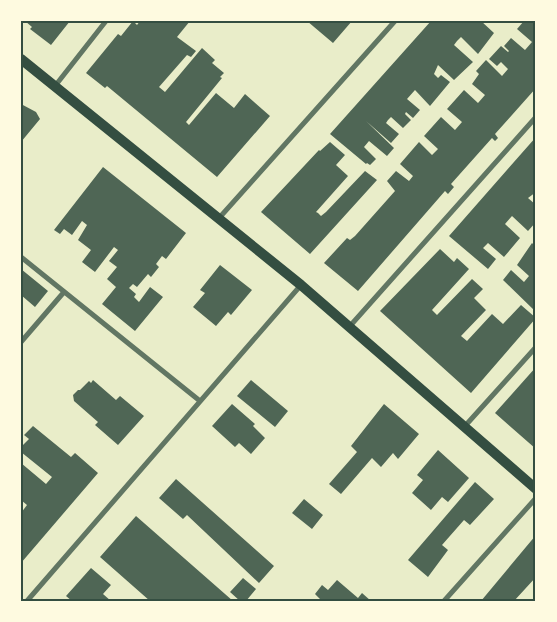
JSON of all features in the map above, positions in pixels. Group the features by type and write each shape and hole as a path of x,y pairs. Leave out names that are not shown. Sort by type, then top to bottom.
{"main road":[{"path":"21,59 220,217 302,285 536,489"}],"street":[{"path":"55,86 106,21"},
{"path":"220,217 396,21"},
{"path":"350,326 536,117"},
{"path":"21,257 200,401"},
{"path":"26,601 302,285"},
{"path":"21,342 64,292"},
{"path":"466,426 536,347"},
{"path":"444,601 536,498"}],"building":[{"path":"25,21 70,21 51,45 30,29 32,27"},
{"path":"133,21 137,25 140,21 190,21 177,37 196,51 191,57 187,55 159,87 165,92 202,48 215,60 212,63 224,73 186,122 189,125 216,93 234,108 245,94 270,116 217,177 107,86 105,88 86,73 118,34 121,36"},
{"path":"307,21 352,21 333,43"},
{"path":"431,21 481,21 494,33 478,54 461,37 457,41 454,45 473,62 454,80 438,65 434,74 438,78 441,75 450,82 430,106 415,90 407,99 420,110 413,118 406,112 405,114 411,120 403,128 391,117 386,123 399,134 391,143 366,121 394,148 387,156 369,141 364,147 376,159 370,165 366,164 330,134"},
{"path":"524,21 536,21 536,88 495,134 498,138 495,141 492,138 451,184 454,187 448,194 445,191 358,291 324,263 347,238 350,240 355,236 395,191 387,181 396,171 409,181 413,176 400,164 419,142 432,155 438,149 424,136 441,117 455,130 462,122 447,109 464,90 478,103 485,95 472,84 479,74 476,71 486,60 502,76 508,69 501,62 497,66 489,59 501,46 508,52 504,46 511,38 525,50 532,42 517,29"},
{"path":"21,104 36,112 40,119 21,142"},
{"path":"536,137 536,192 528,198 536,205 536,222 528,231 512,216 505,224 520,238 504,257 488,243 483,248 496,259 488,269 449,236"},
{"path":"330,142 345,155 336,165 348,176 316,212 321,216 326,212 365,171 377,180 310,254 261,212 319,150"},
{"path":"103,167 186,233 166,259 162,256 156,264 159,267 151,277 148,274 137,287 133,284 129,288 136,294 134,297 139,302 150,287 163,297 135,331 102,304 116,287 107,279 117,267 109,261 118,250 114,247 95,272 82,262 91,250 78,240 87,225 82,221 72,235 64,229 60,234 54,230"},
{"path":"532,243 536,247 536,312 503,280 511,270 524,282 529,276 517,265"},
{"path":"440,249 454,262 457,258 469,269 432,310 437,315 472,279 483,289 474,298 486,310 461,336 467,341 492,314 503,324 521,305 536,318 471,393 380,311"},
{"path":"220,265 252,290 231,315 228,312 216,326 193,307 205,293 200,290"},
{"path":"21,269 48,291 35,307 21,295"},
{"path":"536,367 536,449 495,413"},
{"path":"93,380 116,400 120,396 144,416 118,445 95,425 98,422 74,401 73,395 89,381 91,383"},
{"path":"251,380 288,411 275,427 237,396"},
{"path":"232,404 255,424 253,426 265,438 251,454 239,443 235,447 212,426"},
{"path":"384,404 419,434 398,459 393,453 381,467 372,458 341,494 329,484 357,452 351,446"},
{"path":"33,426 71,457 75,453 98,473 21,563 21,513 27,505 21,500 21,463 46,484 52,477 21,452 21,447 29,439 24,435"},
{"path":"438,450 469,478 448,502 442,497 431,510 412,493 423,480 417,475"},
{"path":"176,479 274,566 259,583 187,515 183,519 159,498"},
{"path":"475,482 494,499 470,525 464,520 442,545 448,550 428,577 408,560"},
{"path":"304,499 323,515 312,529 292,513"},
{"path":"136,516 233,601 150,601 100,557"},
{"path":"536,535 536,577 514,601 481,601"},
{"path":"91,568 111,585 103,594 111,601 72,601 66,596"},
{"path":"243,578 256,589 246,601 240,601 230,592"},
{"path":"337,580 358,598 362,593 371,601 322,601 315,594 322,585 328,590"}]}
